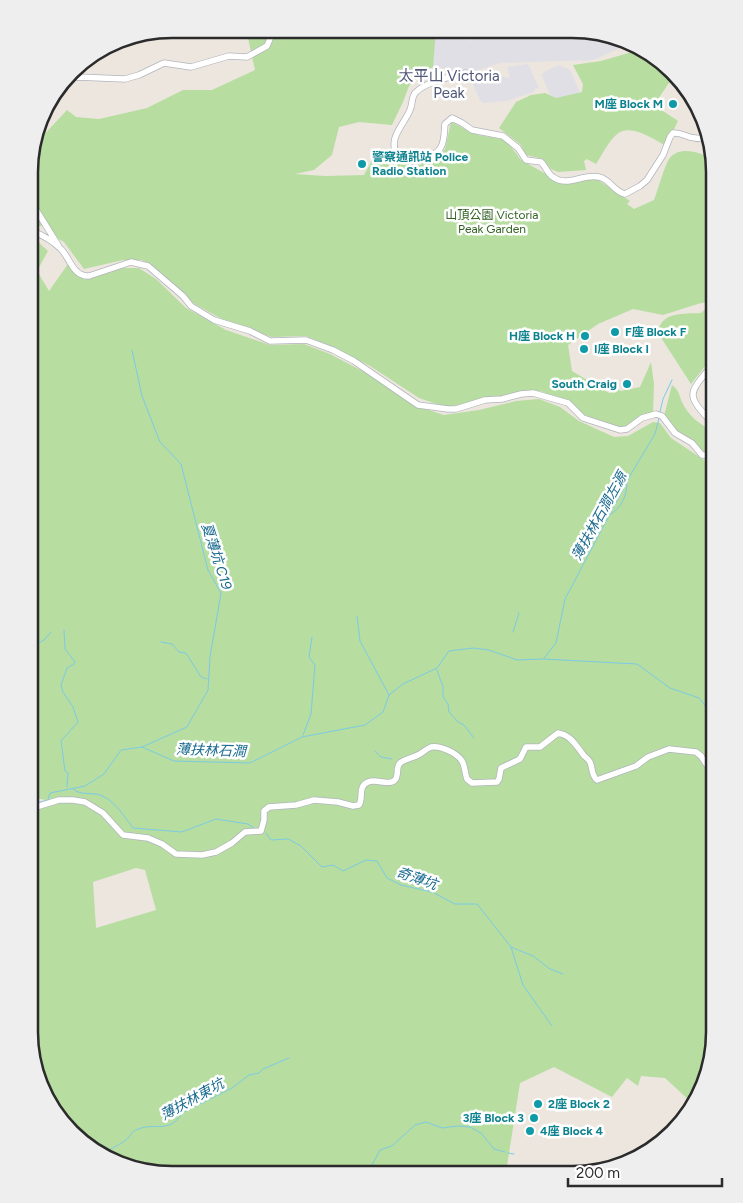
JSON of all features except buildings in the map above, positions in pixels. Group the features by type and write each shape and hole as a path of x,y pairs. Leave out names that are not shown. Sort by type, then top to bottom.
{"street":[{"path":"77,77 128,78 164,63 173,63 189,68 229,56 248,57 267,46 270,38"},
{"path":"466,73 424,86 415,93 410,111 395,134 395,148 402,159 409,161 425,160 437,152 442,146 445,124 452,118 472,130 503,136 518,148 526,160 541,162 551,176 556,179 569,182 588,177 598,177 609,182 619,192 625,194 647,180 673,134 679,133 693,138 701,138"},
{"path":"38,213 74,269 85,276 130,262 148,266 192,306 214,320 250,331 270,341 306,340 333,350 354,361 418,405 448,410 484,400 502,400 532,393 569,404 583,418 618,430 626,430 641,418 652,415 662,416 675,434 692,443 702,455 706,455"},
{"path":"38,234 61,249"},
{"path":"706,373 694,387 693,396 695,404 706,416"},
{"path":"38,807 59,800 80,801 103,812 123,835 148,838 162,844 176,854 202,854 216,852 232,843 245,832 261,831 264,811 269,807 314,800 338,802 353,806 359,805 361,790 365,784 373,780 393,781 396,778 401,762 433,747 446,749 459,758 467,780 472,783 496,782 499,779 501,768 520,759 526,747 540,747 558,733 567,736 577,745 590,762 593,776 597,780 636,766 648,757 669,749 697,753 705,764"}],"shaded area":[{"path":"432,38 460,38 471,41 473,38 572,38 606,42 626,49 620,48 593,60 500,63 466,74 466,72 431,66"},
{"path":"528,64 539,88 535,89 534,92 506,101 483,103 480,100 470,78 491,69 497,76 510,78 507,67"},
{"path":"558,65 570,70 581,95 555,106 541,74"}],"green space":[{"name":"山頂公園 Victoria Peak Garden","path":"248,38 435,38 433,67 423,72 409,86 392,125 359,122 339,127 332,155 314,170 295,174 325,176 364,175 374,157 393,150 406,163 434,163 445,149 451,122 478,135 506,140 521,160 562,183 595,178 630,201 627,204 634,209 654,200 667,163 673,155 678,152 690,151 704,155 706,171 706,303 663,315 633,309 598,324 568,345 572,371 609,393 612,392 606,385 621,391 640,387 651,362 654,384 653,413 648,413 626,428 616,429 583,414 564,400 540,391 515,393 445,407 419,398 370,366 306,336 272,337 229,323 191,302 161,273 142,260 123,260 84,269 64,242 55,237 48,226 38,226 38,171 42,137 67,110 76,117 99,119 147,108 183,90 212,90 255,70"},
{"path":"632,52 653,65 670,81 654,105 678,121 666,146 641,133 628,130 622,131 610,141 596,164 587,159 584,161 586,170 558,172 551,169 543,159 526,155 521,145 499,128 516,102 531,95 545,93 556,98 582,92 583,84 573,65 601,61"},
{"path":"38,242 48,251 38,269"},
{"path":"68,264 81,278 124,268 139,268 156,279 186,308 226,330 270,345 304,344 330,354 366,373 416,406 444,415 479,410 516,401 539,399 560,407 579,421 614,437 628,436 653,422 660,423 671,438 706,461 705,1041 698,1075 687,1099 665,1078 641,1076 638,1086 627,1078 612,1097 554,1067 520,1083 507,1166 171,1166 137,1161 104,1148 77,1126 55,1099 40,1058 38,1041 38,806 46,800 38,799 38,273 49,291","holes":["136,868 145,870 156,910 96,928 93,882"]},
{"path":"706,308 706,365 691,384 658,333 663,321 668,317 680,314 701,313"},
{"path":"672,385 678,391 682,402 692,416 706,427 706,454 675,434 664,416"}],"waterway":[{"name":"夏薄坑 C19","path":"132,350 142,396 160,442 181,464 208,570 221,593 210,657 208,690 187,727 142,747"},
{"name":"薄扶林石澗左源","path":"660,412 663,399 672,380"},
{"name":"薄扶林石澗左源","path":"544,658 556,643 565,599 631,474 655,434 659,418"},
{"path":"611,514 623,500 627,482"},
{"path":"513,632 519,613"},
{"path":"357,616 360,641 389,695"},
{"path":"64,630 65,649 75,662 67,668 61,685 63,692 73,707 78,722 61,741 65,771 68,773 67,787"},
{"path":"38,643 51,632"},
{"path":"303,735 311,714 315,665 309,657 312,637"},
{"path":"161,642 172,644 179,652 186,653 201,677 207,679"},
{"name":"薄扶林石澗","path":"38,802 48,800 50,793 85,786 104,774 121,750 142,747 174,761 250,763 302,737 365,725 383,712 389,695 403,684 437,668 449,651 473,648 489,650 517,660 543,659 637,664 670,688 699,698 705,706"},
{"path":"437,670 443,687 443,697 448,704 449,712 458,722 464,725 474,738"},
{"path":"375,751 381,757 392,759"},
{"path":"73,789 105,797 118,809 133,828 182,832 216,819 248,824 254,828"},
{"name":"奇薄坑","path":"266,833 271,840 288,839 301,846 322,867 333,865 343,871 366,860 377,861 387,878 401,885 432,892 455,904 477,904 511,947 523,985 552,1026"},
{"path":"511,947 533,956 550,969 563,974"},
{"name":"薄扶林東坑","path":"109,1150 126,1140 132,1132 143,1128 172,1124 182,1113 232,1088 249,1075 259,1073 263,1069 289,1058"},
{"path":"372,1166 380,1150 392,1146 415,1125 426,1122 442,1128 470,1127 481,1133 494,1149 505,1152"},
{"path":"508,1153 514,1154"}],"place":[{"name":"M座 Block M","path":"673,104"},
{"name":"警察通訊站 Police Radio Station","path":"362,164"},
{"name":"F座 Block F","path":"615,332"},
{"name":"H座 Block H","path":"585,336"},
{"name":"I座 Block I","path":"584,349"},
{"name":"South Craig","path":"627,384"},
{"name":"2座 Block 2","path":"538,1104"},
{"name":"3座 Block 3","path":"534,1118"},
{"name":"4座 Block 4","path":"530,1131"}],"district":[{"name":"太平山 Victoria Peak","path":"449,84"}]}
